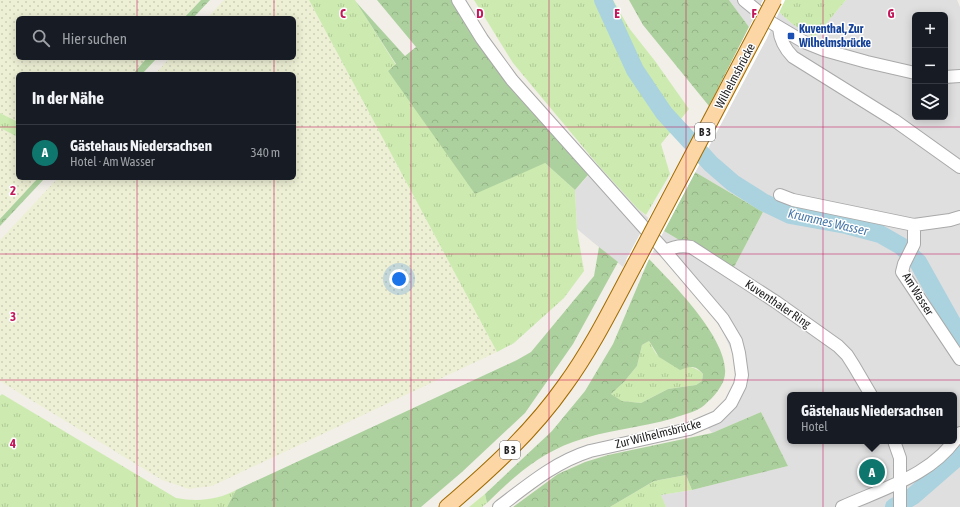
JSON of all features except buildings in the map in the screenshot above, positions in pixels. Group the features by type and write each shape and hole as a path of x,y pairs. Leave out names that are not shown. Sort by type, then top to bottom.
{"main road":[{"name":"B 3","path":"447,507 510,451 551,403 584,357 635,264 774,0"}],"street":[{"name":"Zur Wilhelmsbrücke","path":"458,0 482,39 512,80 665,251 723,319 736,341 742,375 736,395 731,403 717,417 689,429 576,455 549,469 499,507"},
{"path":"744,0 765,19 804,42 824,50 912,72"},
{"name":"Wilhelmsbrücke","path":"651,236 765,19"},
{"path":"779,28 785,47 793,57 894,120 960,167"},
{"path":"948,77 960,76"},
{"path":"780,195 793,200 914,225 950,220 960,217"},
{"name":"Am Wasser","path":"914,225 914,244 904,264 902,272 960,359"},
{"name":"Kuventhaler Ring","path":"665,251 672,247 681,245 691,247 776,302 838,346 854,366 869,392"},
{"path":"895,444 900,458 900,502"},
{"path":"842,507 900,482 927,467 952,444"}],"shaded area":[{"path":"729,0 766,0 791,23 814,37 846,0 957,0 960,7 960,507 666,507 660,495 692,490 788,466 761,412 712,433 700,418 718,409 728,398 735,378 735,358 721,328 666,259 636,243 623,267 577,229 575,190 598,165 638,209 664,231 732,271 763,212 695,172 767,38 749,27"}],"green space":[{"path":"0,0 201,0 186,16 16,16 16,60 145,60 135,72 16,72 16,121 0,113"},
{"path":"201,0 210,0 195,16 186,16"},
{"path":"224,0 309,0 497,352 212,486 189,489 162,480 0,381 0,240 56,180 296,180 296,72 157,72 168,60 296,60 296,16 209,16"},
{"path":"309,0 355,0 396,65 388,71 545,163 575,190 577,229 584,271 564,298 514,343 497,352"},
{"path":"377,0 451,0 481,47 515,91 588,175 575,190 545,163 475,194 388,71 396,64 356,2 405,56 416,47"},
{"path":"474,0 613,0 629,28 655,61 689,109 661,144 670,174 646,215 638,209 598,165 513,63"},
{"path":"629,0 729,0 749,27 709,106 643,25"},
{"path":"785,0 846,0 814,38 791,23 779,12"},
{"path":"145,60 155,60 144,72 135,72"},
{"path":"0,113 16,121 16,136 0,128"},
{"path":"0,128 16,136 16,180 36,180 0,219"},
{"path":"695,172 763,212 732,271 664,231"},
{"path":"36,180 43,180 0,226 0,219"},
{"path":"599,247 618,262 573,344 525,413 462,472 421,507 227,507 236,490 517,360 531,352 594,276"},
{"path":"649,259 686,299 712,334 721,351 725,368 723,382 711,399 702,407 692,412 674,418 585,438 549,453 516,476 487,503 485,494 552,431 585,391 613,344","holes":["649,341 659,357 680,370 690,367 698,369 703,374 702,381 696,385 668,389 641,403 622,401 611,394 624,382 637,366 642,345"]},
{"path":"649,341 658,356 671,363 688,366 699,370 703,374 702,381 696,385 668,389 641,403 621,401 611,394 624,382 637,366 642,345"},
{"path":"2,394 176,498 200,500 222,496 236,490 227,507 0,507 0,396"},
{"path":"761,412 788,466 692,490 686,475 654,481 610,507 513,507 558,474 585,462 608,455 712,433"},
{"path":"686,475 692,490 661,495 666,507 610,507 654,481"},
{"path":"485,494 487,503 482,507 469,507"}],"pier":[{"path":"763,0 785,0 767,38 642,272 635,264 626,260 709,106"}],"waterway":[{"name":"Krummes Wasser","path":"603,0 635,70 664,113 711,164 733,183 763,202 790,215 846,225 880,234 901,246 918,262 960,337"},
{"name":"Krummes Wasser","path":"894,507 913,496 960,455"}],"place":[{"name":"Kuventhal, Zur Wilhelmsbrücke","path":"791,36"},
{"name":"Gästehaus Niedersachsen","path":"872,472"}]}
